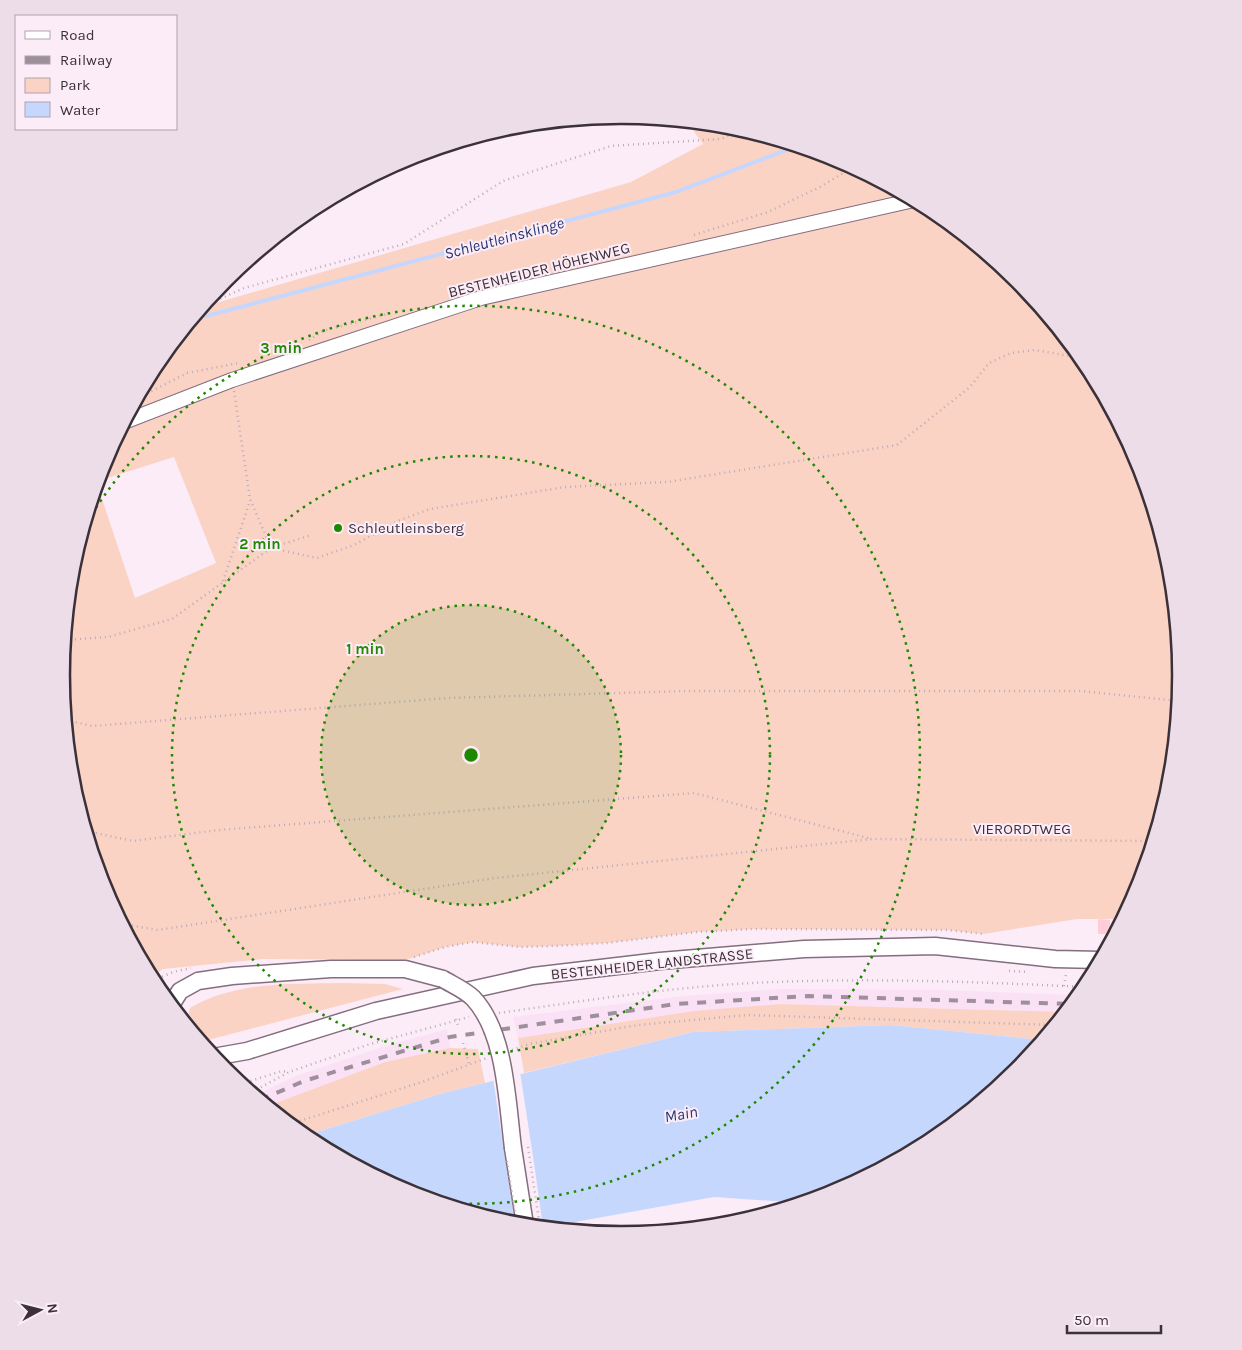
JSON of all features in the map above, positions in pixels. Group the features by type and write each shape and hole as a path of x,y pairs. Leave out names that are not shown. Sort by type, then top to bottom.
{"main road":[{"name":"BESTENHEIDER LANDSTRASSE","path":"222,1055 247,1051 376,1011 533,976 660,961 804,949 934,946 1055,959 1092,960"},
{"path":"175,998 180,991 198,981 232,976 331,969 405,969 444,979 472,998 490,1023 497,1043 524,1217"}],"street":[{"name":"BESTENHEIDER HÖHENWEG","path":"134,418 232,380 481,298 903,202"}],"path":[{"path":"218,300 244,288 404,244 503,181 611,146 720,139 730,135"},
{"path":"270,548 297,556 317,558 354,544 400,520 430,509 565,487 667,482 897,445 970,387 990,363 1011,353 1035,350 1070,356"},
{"path":"232,380 250,499 270,548"},
{"path":"223,582 250,499"},
{"path":"71,640 108,637 172,619 270,548 311,535"},
{"path":"72,721 92,726 448,698 688,691 1081,692 1171,700"},
{"path":"93,833 133,841 219,830 694,793 872,839"},
{"path":"131,925 158,930 495,878 872,839"},
{"name":"VIERORDTWEG","path":"872,839 1146,841"},
{"path":"405,969 406,960 445,947 473,942 518,947 555,946 607,943 697,932 753,929 947,930 984,934"},
{"path":"1009,971 1028,972"},
{"path":"1057,973 1067,974 1064,986"},
{"path":"492,1014 663,991 773,982 892,980 1075,987"},
{"path":"503,1053 529,1044 638,1025 747,1014 1046,1025"},
{"path":"258,1089 289,1072 367,1045 456,1019 474,1016"},
{"path":"456,1019 458,1026"},
{"path":"463,1043 469,1064"},
{"path":"299,1121 422,1082 495,1056"},
{"path":"249,1081 282,1071 289,1072"}],"shaded area":[{"path":"780,989 939,990 1069,995 1057,1012 781,1004 599,1025 518,1038 513,1017 683,996"},
{"path":"447,1029 450,1048 385,1062 275,1103 262,1092 298,1075 382,1047"}],"green space":[{"path":"692,129 764,143 798,153 865,181 927,217 984,261 1011,285 1035,312 1079,369 1115,431 1143,498 1153,532 1167,603 1172,675 1167,747 1153,818 1143,852 1115,919 1077,919 984,934 947,930 753,929 697,932 607,943 555,946 519,947 473,942 445,947 406,960 264,959 163,969 158,972 127,919 99,852 89,818 75,747 70,675 75,603 89,532 100,494 135,598 216,563 174,457 107,478 127,431 163,369 216,302 631,182 703,144"},
{"path":"304,984 385,984 403,989 209,1040 188,1015 190,1008 207,999 226,993 245,988"},
{"path":"781,1004 1057,1012 1034,1039 891,1025 693,1032 524,1073 518,1038 694,1011"},
{"path":"450,1048 478,1049 485,1083 443,1093 315,1133 275,1103 385,1062"}],"water":[{"name":"Main","path":"891,1025 1034,1039 1011,1065 984,1089 927,1133 865,1169 832,1184 782,1202 714,1197 568,1223 549,1221 478,1207 444,1197 377,1169 315,1133 443,1093 693,1032"}],"pier":[{"path":"520,1072 542,1220 514,1215 493,1078"}],"building":[{"path":"1098,919 1110,920 1110,928 1107,934 1098,934"}],"waterway":[{"name":"Schleutleinsklinge","path":"206,316 676,192 787,150"}],"railway":[{"path":"267,1097 304,1081 450,1037 676,1004 808,996 1063,1004"}],"place":[{"name":"Schleutleinsberg","path":"338,528"}]}
